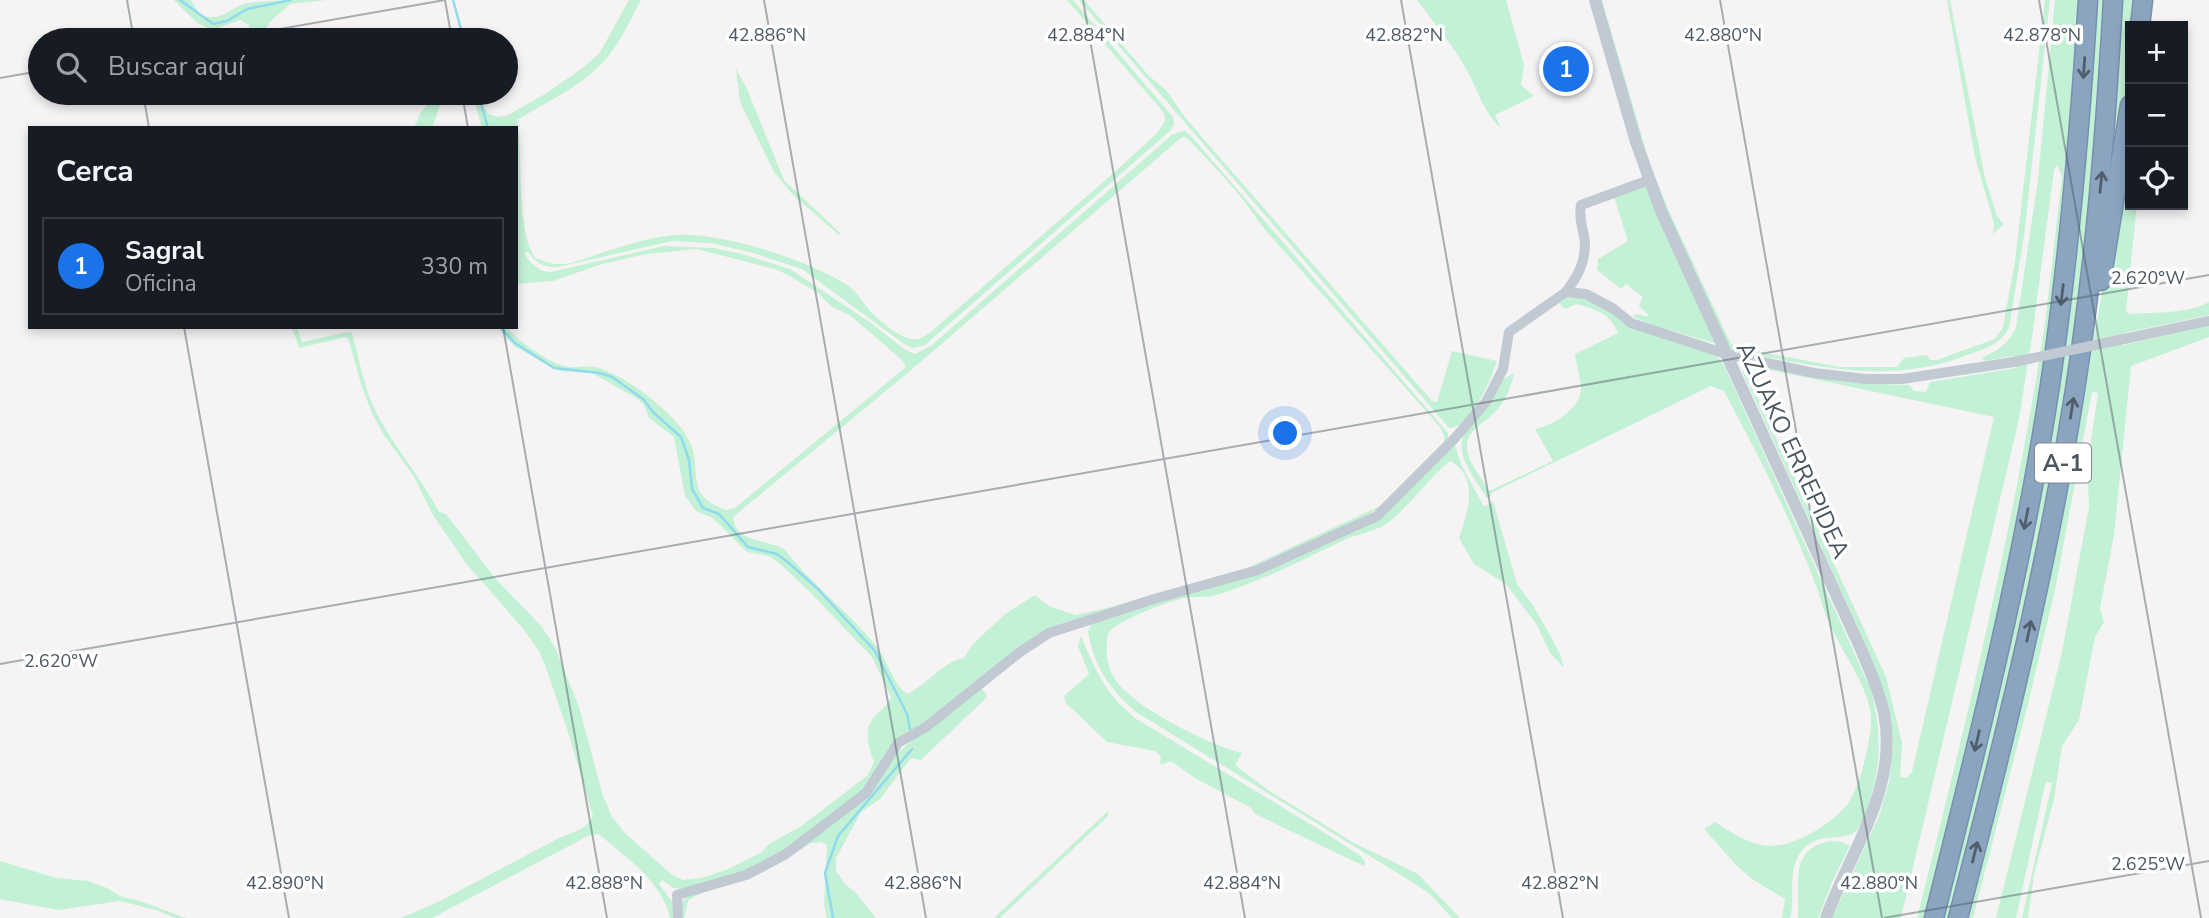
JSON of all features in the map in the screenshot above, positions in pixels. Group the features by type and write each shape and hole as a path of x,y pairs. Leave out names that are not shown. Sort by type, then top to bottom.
{"highway":[{"name":"A-1","path":"1934,918 2004,626 2049,388 2072,216 2088,0"},
{"name":"A-1","path":"1958,918 2040,579 2069,430 2085,326 2106,132 2113,0"},
{"path":"2141,21 2143,0"},
{"path":"2085,326 2097,300 2125,135"}],"street":[{"name":"AZUAKO ERREPIDEA","path":"1595,0 1649,180 1661,211 1860,647 1884,713 1887,754 1879,794 1872,817 1842,877 1826,918"},
{"path":"678,918 677,895 746,875 786,854 866,793 898,743 926,727 1020,652 1049,633 1154,598 1258,570 1377,516 1466,426 1486,402 1503,369 1509,332 1566,292 1581,272 1585,244 1579,215 1581,205 1649,180"},
{"path":"1566,292 1586,294 1614,309 1631,323 1726,354 1814,373 1866,379 1914,378 2014,362 2209,321"}],"green space":[{"path":"174,0 191,0 200,15 215,17 247,3 326,0 290,4 266,28 249,28 249,25 240,20 218,28 208,28 197,23"},
{"path":"629,0 641,0 615,47 584,79 517,120 518,126 481,126 475,105 484,105 488,114 498,117 508,115 580,70 599,54"},
{"path":"1067,0 1073,0 1173,117 1174,124 1171,130 925,345 913,348 904,344 802,269 711,243 672,241 558,267 544,266 528,252 524,253 531,263 542,271 551,272 664,246 714,248 742,254 790,269 915,354 932,345 1173,134 1185,131 1448,433 1448,439 1385,505 1352,523 1245,570 1123,604 1051,627 1035,636 930,720 901,738 865,789 790,846 736,875 682,889 673,888 662,880 659,884 673,903 673,918 670,918 660,893 642,871 599,834 590,835 432,918 401,918 438,902 580,829 593,816 567,729 539,651 465,562 433,515 413,475 384,435 362,387 348,338 299,348 293,329 298,329 302,342 352,333 373,406 439,512 446,514 495,578 541,626 555,647 579,707 603,796 612,817 625,833 671,874 683,880 701,878 726,870 762,852 769,844 800,827 868,775 874,762 868,743 869,725 891,697 872,657 808,590 769,556 747,552 713,518 696,511 685,496 674,437 649,418 644,405 638,399 592,373 560,371 546,364 514,346 499,329 508,329 553,362 569,367 589,366 602,369 651,398 687,437 693,450 697,482 702,495 726,510 735,508 906,367 902,360 851,316 831,306 818,293 791,277 778,270 697,249 646,254 602,264 553,281 518,284 518,128 522,211 529,245 535,258 553,264 567,264 661,237 694,235 716,238 785,256 827,274 853,289 873,314 894,331 906,338 924,337 1117,170 1157,133 1165,121 1164,113","holes":["1182,137 1186,137 1226,179 1261,225 1440,427 1444,442 1380,506 1247,568 1075,615 1049,606 1035,595 1005,614 972,645 964,658 949,664 907,694 898,685 871,640 805,574 786,551 744,535 735,525 733,517 910,371"]},
{"path":"1079,0 1084,0 1149,76 1166,90 1187,120 1432,401 1437,402 1452,351 1497,361 1479,402 1465,420 1449,428"},
{"path":"1417,0 1506,0 1524,65 1521,85 1534,96 1495,115 1501,128 1485,107 1460,58"},
{"path":"1599,0 1602,0 1650,164 1730,342 1735,347 1839,367 1897,367 1904,358 1927,355 1930,360 1937,360 1995,339 2003,327 2015,261 2045,0 2050,0 2024,236 2009,328 2005,333 1997,342 1987,347 1940,364 1880,371 1822,367 1732,350 1727,346 1664,209 1642,148"},
{"path":"1947,0 1950,0 1985,178 1997,216 2004,224 1993,234 1994,223 1975,157"},
{"path":"2055,0 2078,0 2063,206 2037,411 2000,602 1926,918 1917,918 1988,625 2032,403 2047,310 2062,176 2057,165 2054,170 2019,419 1901,918 1832,918 1879,816 1889,783 1893,747 1891,719 1887,699 1868,650 1742,371 1746,364 1756,365 1837,381 1909,385 1914,391 1926,392 1930,382 2016,368 2014,356 1984,361 1982,358 2006,343 2016,327 2038,180","holes":["1766,369 1994,417 1912,772 1907,778 1900,777 1902,743 1886,677 1749,375 1753,371"]},
{"path":"2095,0 2107,0 2081,306 2041,549 1951,918 1941,918 2027,552"},
{"path":"2122,0 2138,0 2136,21 2125,21 2125,106 2122,126 2114,129"},
{"path":"736,69 747,89 784,180 840,233 839,235 793,195 774,172 740,102"},
{"path":"427,105 441,105 433,126 415,126"},
{"path":"2125,170 2125,210 2136,210 2126,312 2181,311 2209,302 2209,315 2124,333 2123,345 2209,326 2209,337 2131,366 2114,535 2100,609 2104,622 2095,637 2079,720 2062,746 2054,799 2034,874 2028,918 2022,918 2052,783 2047,782 2016,918 1996,918 2062,652 2089,507 2087,468 2098,393 2092,392 2055,590 2028,704 1973,918 1967,918 2003,784 2048,584"},
{"path":"1647,185 1714,343 1633,317 1636,314 1650,317 1639,306 1643,297 1626,284 1621,289 1597,270 1598,259 1628,241 1614,197"},
{"path":"1566,294 1587,296 1630,321 1716,355 1724,365 1871,690 1879,751 1875,781 1866,811 1861,824 1852,834 1817,840 1799,855 1793,870 1790,918 1782,918 1785,899 1752,879 1704,829 1715,822 1754,843 1776,846 1802,838 1835,818 1849,802 1861,772 1868,747 1871,715 1864,691 1827,618 1817,587 1784,510 1724,391 1711,386 1491,493 1487,498 1464,458 1462,440 1465,432 1481,414 1498,384 1514,373 1501,404 1470,436 1467,446 1469,458 1489,491 1553,461 1535,429 1558,420 1577,402 1581,387 1575,354 1618,333 1611,320 1596,310 1576,304 1565,309 1558,302"},
{"path":"1455,445 1461,464 1484,507 1493,501 1517,584 1551,637 1564,668 1550,653 1537,625 1506,584 1474,564 1459,538 1468,507 1468,486 1465,476 1450,461 1403,510 1381,527 1347,539 1232,590 1212,596 1184,598 1143,612 1112,629 1108,635 1107,650 1109,668 1114,678 1132,697 1178,726 1242,753 1235,765 1268,790 1354,843 1418,874 1460,918 1452,918 1430,894 1412,882 1136,712 1104,676 1094,656 1088,631 1092,623 1256,573 1374,519"},
{"path":"1081,636 1102,681 1116,700 1135,718 1333,838 1362,857 1364,866 1255,814 1251,808 1195,778 1171,761 1161,765 1161,757 1155,751 1107,742 1066,703 1064,696 1089,674 1078,646"},
{"path":"980,686 987,695 985,699 921,760 911,758 880,799 861,812 836,858 836,871 876,918 827,918 824,905 827,845 821,842 811,843 752,877 695,897 688,901 684,918 679,918 682,902 687,896 749,875 871,791 898,752"},
{"path":"1108,811 1108,816 1000,918 994,918"},
{"path":"1831,841 1850,846 1818,918 1798,918 1798,882 1802,860 1817,845"},
{"path":"0,861 56,878 88,881 122,897 186,918 176,918 120,901 58,910 0,899"}],"waterway":[{"path":"180,0 213,24 227,21 247,9 291,0"},
{"path":"453,0 461,28"},
{"path":"481,105 487,126"},
{"path":"502,329 515,343 554,368 600,373 612,377 643,399 654,413 681,437 689,460 692,489 703,508 719,514 748,547 777,554 818,589 875,651 907,714 910,729"},
{"path":"833,918 825,873 838,836 912,749"}],"place":[{"name":"Sagral","path":"1566,69"}]}
